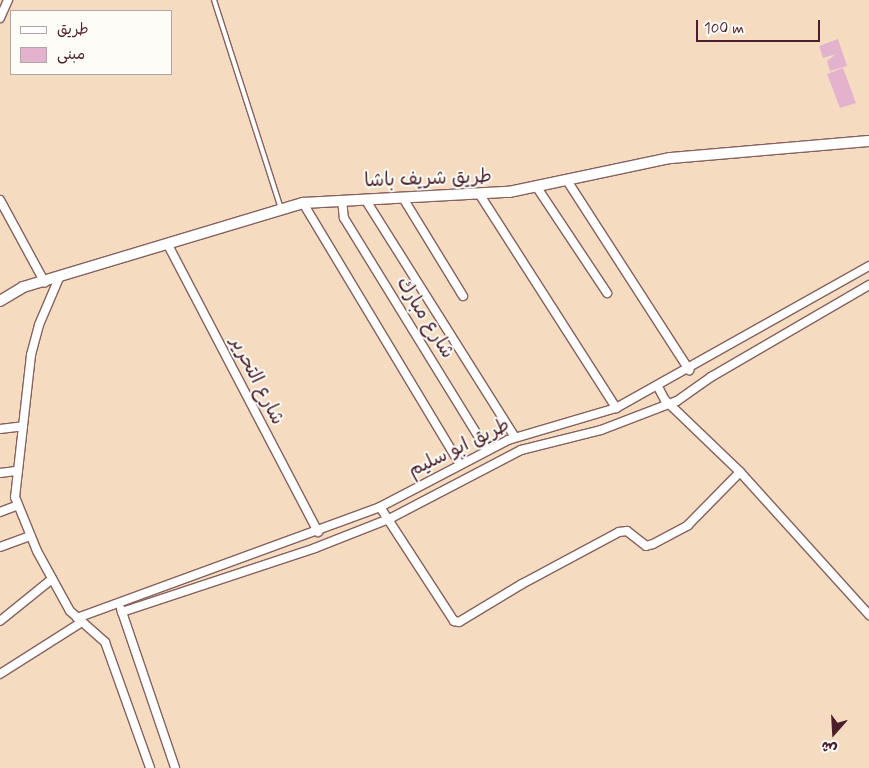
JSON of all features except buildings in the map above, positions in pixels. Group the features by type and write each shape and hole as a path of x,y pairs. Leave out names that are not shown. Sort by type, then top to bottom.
{"street":[{"path":"0,18 8,0"},
{"name":"طريق شريف باشا","path":"0,301 23,287 45,283 303,203 480,195 538,188 663,159 869,141"},
{"path":"568,182 689,370"},
{"path":"538,188 607,293"},
{"path":"480,195 616,408"},
{"path":"403,198 463,296"},
{"path":"365,199 516,437"},
{"path":"0,200 45,283"},
{"name":"شارع مبارك","path":"342,200 344,218 487,450"},
{"path":"303,203 460,464"},
{"name":"شارع التحرير","path":"168,245 318,532"},
{"name":"طريق ابو سليم","path":"0,674 79,620 118,602 318,532 380,507 487,450 516,437 616,408 689,370 869,266"},
{"path":"59,278 34,340 14,489 30,536 52,578 79,620 105,642 150,768"},
{"name":"طريق ابو سليم","path":"122,612 315,548 385,520 511,454 554,440 601,430 684,398 711,377 869,285"},
{"path":"658,387 669,403 740,472 869,615"},
{"path":"0,429 23,426"},
{"path":"0,473 16,471"},
{"path":"380,507 385,520 454,621 459,622 522,584 619,532 627,531 646,546 653,544 688,525 740,472"},
{"path":"0,512 18,504"},
{"path":"0,548 30,536"},
{"path":"0,621 52,578"},
{"path":"118,602 175,768"}],"lane":[{"path":"214,0 281,209"}]}
